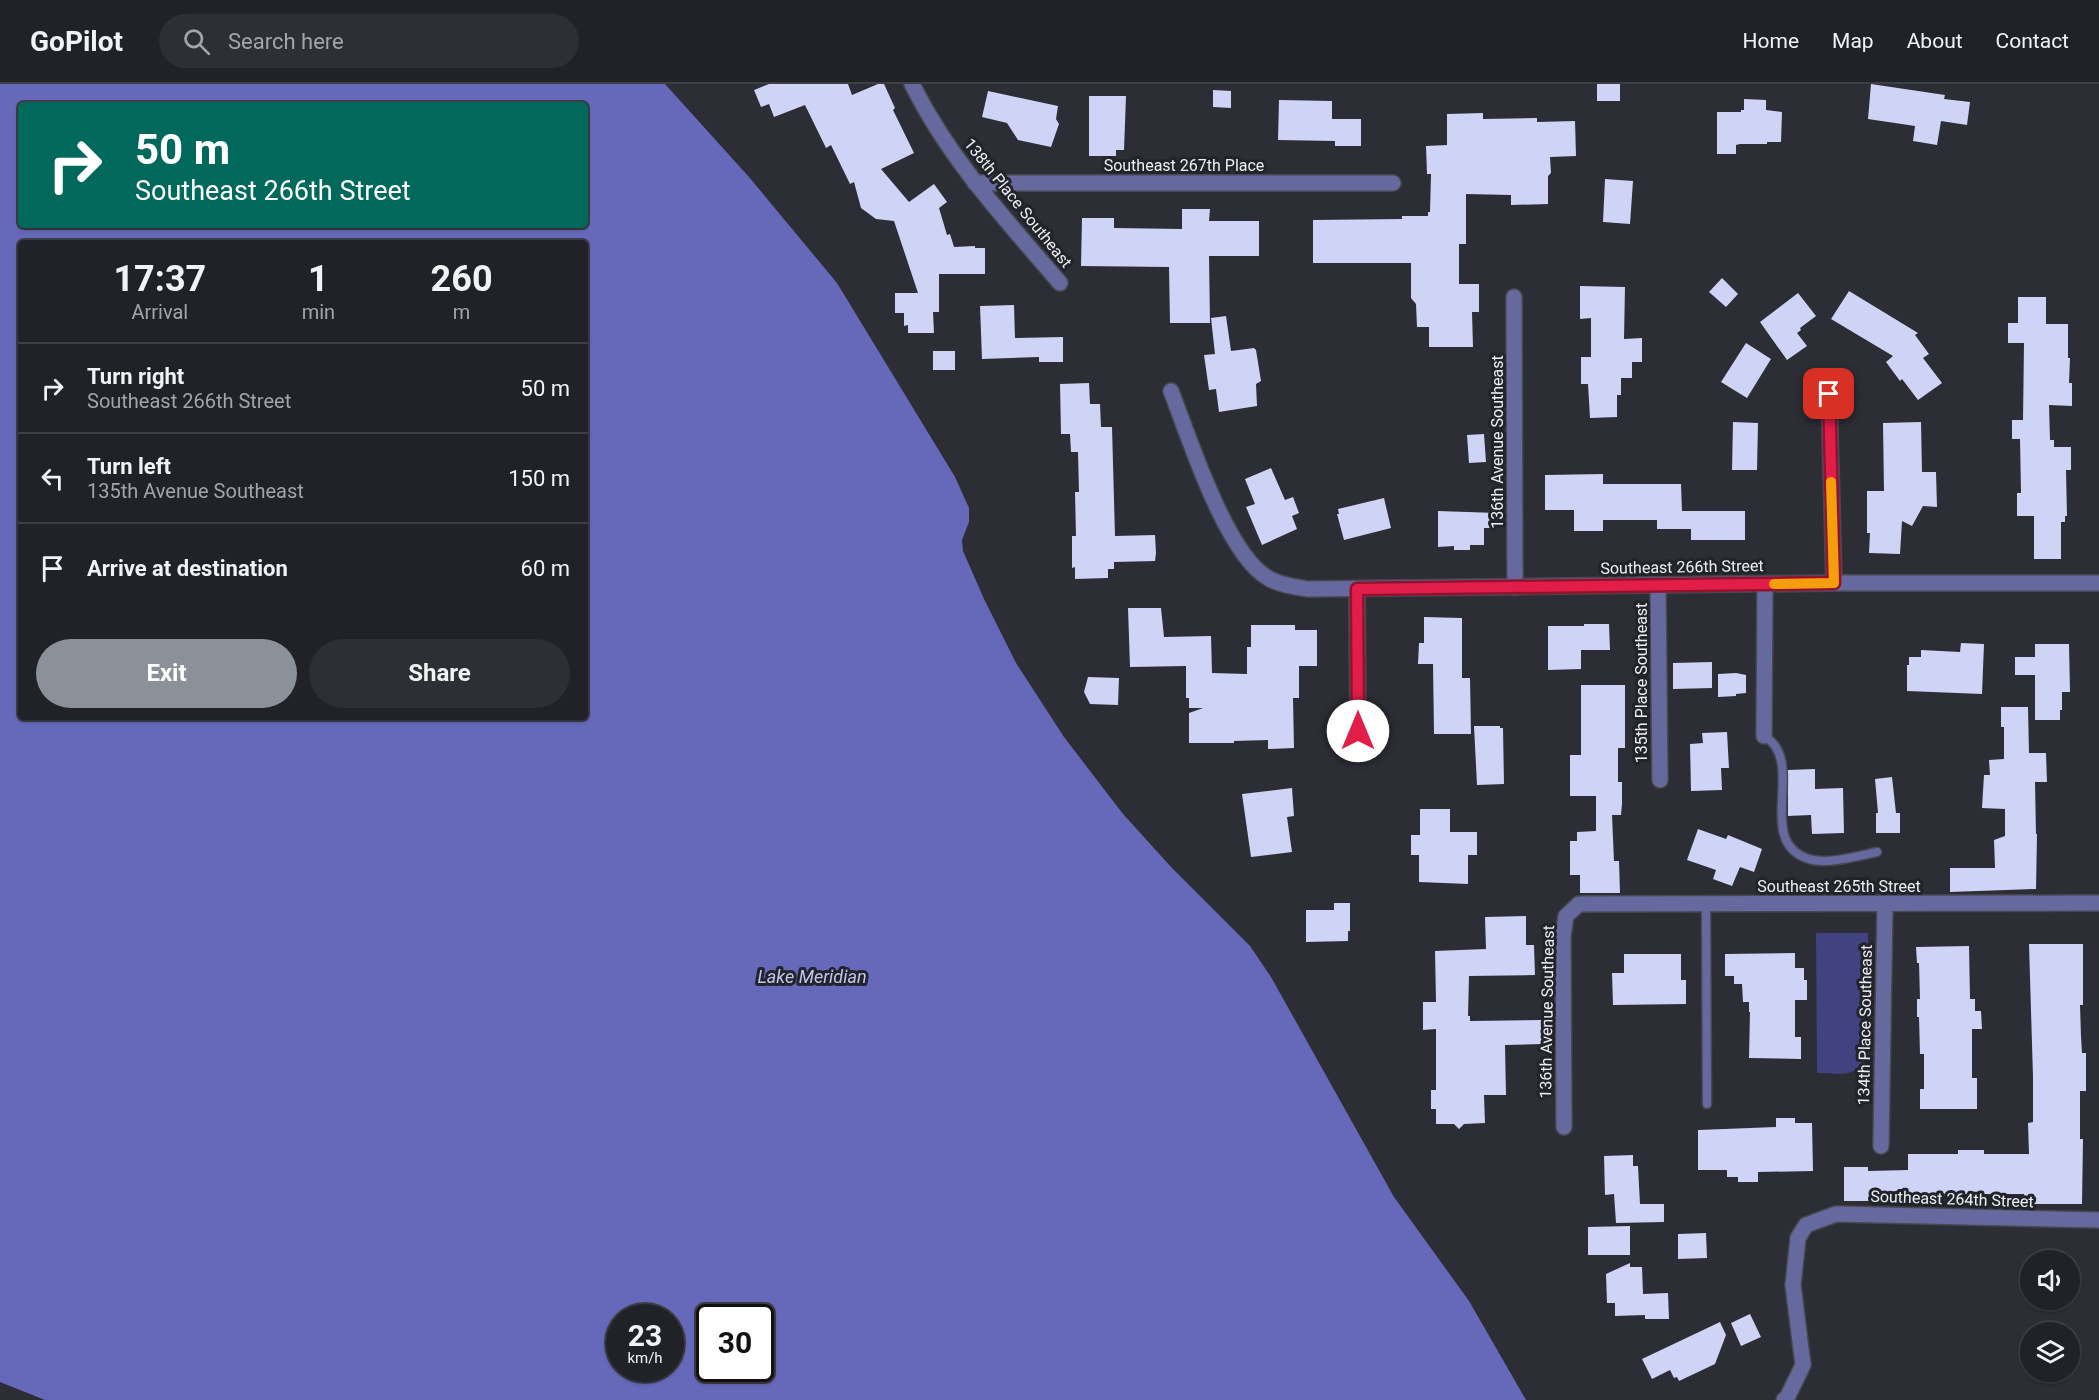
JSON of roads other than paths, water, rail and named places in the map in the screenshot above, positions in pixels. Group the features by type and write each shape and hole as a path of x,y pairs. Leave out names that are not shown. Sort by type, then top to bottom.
{"street":[{"name":"138th Place Southeast","path":"912,84 951,150 975,183 1060,283"},
{"name":"Southeast 267th Place","path":"975,183 1393,183"},
{"name":"136th Avenue Southeast","path":"1515,297 1515,587"},
{"name":"Southeast 266th Street","path":"1171,391 1217,506 1231,533 1248,560 1267,578 1285,585 1308,589 1357,589 1834,583 2099,583"},
{"path":"1829,394 1834,583"},
{"path":"1764,736 1765,584"},
{"name":"135th Place Southeast","path":"1658,586 1660,780"},
{"path":"1357,589 1358,731"},
{"name":"Southeast 265th Street","path":"1579,904 2099,903"},
{"name":"136th Avenue Southeast","path":"1564,1127 1563,936 1566,916 1579,904"},
{"name":"134th Place Southeast","path":"1881,1146 1885,904"},
{"name":"Southeast 264th Street","path":"1784,1400 1803,1365 1793,1285 1798,1238 1806,1225 1836,1214 2099,1220"}],"lane":[{"path":"1764,736 1772,741 1778,750 1782,765 1784,830 1786,842 1794,852 1810,860 1838,860 1877,852"},
{"path":"1706,905 1707,1104"}],"water":[{"name":"Lake Meridian","path":"0,84 665,84 749,177 837,283 955,477 969,508 969,522 962,540 963,551 1016,663 1064,737 1123,814 1172,868 1250,946 1271,977 1394,1197 1469,1301 1526,1400 45,1400 0,1382"}]}
